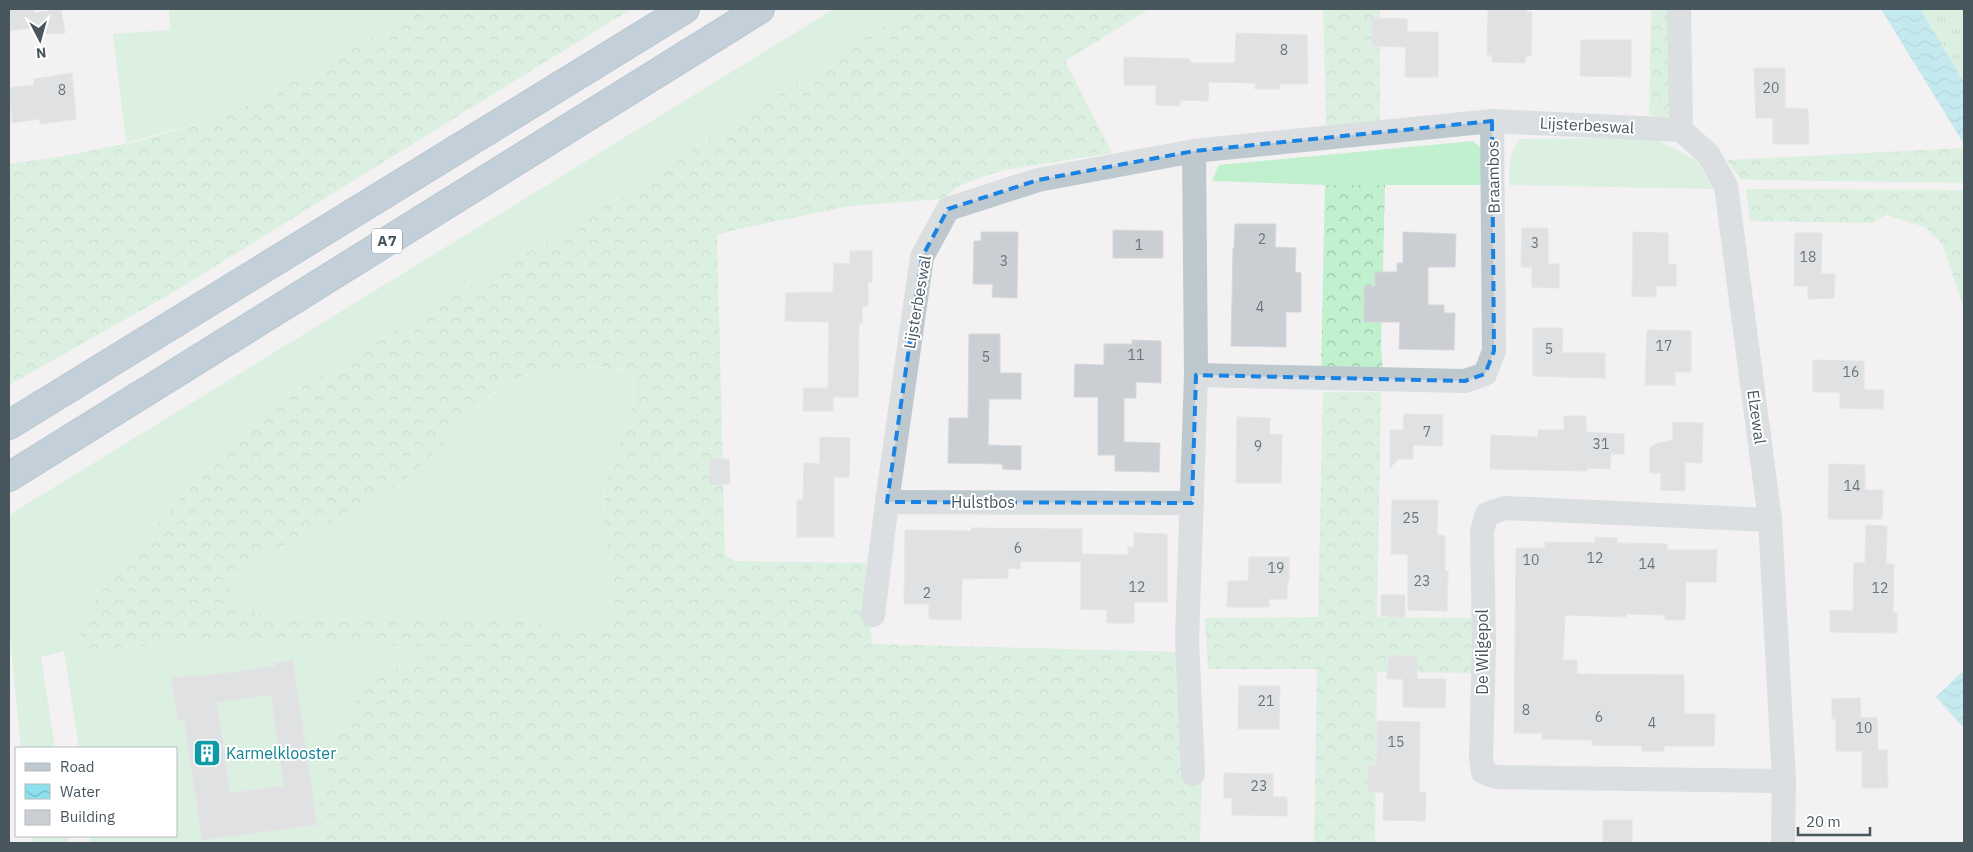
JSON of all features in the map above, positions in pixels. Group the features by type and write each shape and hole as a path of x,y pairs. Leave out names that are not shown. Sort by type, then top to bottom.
{"highway":[{"name":"A7","path":"9,425 685,9"},
{"name":"A7","path":"11,476 760,9"}],"street":[{"path":"1679,9 1681,130"},
{"name":"Lijsterbeswal","path":"1492,121 1681,130"},
{"name":"Braambos","path":"1194,151 1492,121 1494,351 1485,374 1465,381 1196,375"},
{"name":"Elzewal","path":"1681,130 1708,154 1726,186 1770,520 1784,781 1783,843"},
{"path":"1193,774 1187,640 1196,375 1194,151"},
{"name":"Lijsterbeswal","path":"887,502 922,257 948,209 1038,180 1194,151"},
{"path":"873,615 887,502"},
{"name":"Hulstbos","path":"887,502 1192,503"},
{"name":"De Wilgepol","path":"1770,520 1505,508 1487,514 1482,532 1484,645 1481,758 1482,772 1496,777 1784,781"}],"highlighted area":[{"path":"1492,121 1494,351 1485,374 1465,381 1196,375 1192,503 887,502 922,257 948,209 1038,180 1194,151"}],"green space":[{"path":"169,9 423,9 314,71 226,115 126,143 113,34 170,30"},
{"path":"423,9 631,9 172,293 9,385 9,164 64,156 139,141 226,115 314,71"},
{"path":"834,9 911,9 623,195 289,394 254,418 128,556 84,616 80,631 81,651 134,647 239,644 504,648 507,650 503,843 90,843 90,837 178,837 178,747 79,747 64,651 41,657 55,747 21,747 9,629 9,515"},
{"path":"911,9 1149,9 1065,61 1112,153 1004,170 959,186 942,199 850,206 717,235 725,555 734,561 872,563 869,609 872,644 1185,652 1202,773 1200,843 325,843 320,800 337,737 363,687 415,658 477,652 506,652 507,650 504,648 239,644 134,647 81,651 80,631 84,616 128,556 254,418 289,394 623,195","holes":["599,367 615,368 629,373 634,382 635,393 628,419 607,477 605,489 604,527 614,580 615,610 599,632 581,632 501,615 481,613 342,618 305,618 271,615 245,608 232,596 236,577 241,570 257,559 310,534 393,488 428,460 474,410 491,395 510,383 531,374"]},
{"path":"1323,9 1380,9 1380,121 1326,126"},
{"path":"1651,9 1670,9 1671,113 1664,118 1649,115"},
{"path":"1920,9 1964,9 1964,82"},
{"path":"1632,138 1659,141 1696,160 1714,189 1509,185 1512,155 1521,139"},
{"path":"1473,141 1481,148 1488,185 1325,185 1212,181 1219,165"},
{"path":"1964,148 1964,183 1741,179 1727,160"},
{"path":"1325,185 1385,185 1381,347 1383,374 1321,376"},
{"path":"1746,189 1964,190 1964,310 1943,245 1925,227 1886,215 1872,223 1750,221"},
{"path":"612,368 630,373 633,384 633,397 631,412 610,468 604,492 605,528 614,580 615,610 599,632 581,632 501,615 481,613 342,618 305,618 270,615 244,607 231,595 236,576 258,558 310,534 353,508 404,481 481,405 508,384 531,374 558,369"},
{"path":"1323,392 1381,392 1377,617 1480,618 1480,673 1377,672 1375,843 1314,843 1317,669 1208,669 1205,618 1318,617"},
{"path":"32,837 68,837 69,843 33,843"}],"water":[{"path":"1881,9 1920,9 1964,82 1964,144"},
{"path":"1964,670 1964,728 1936,697"}],"building":[{"path":"9,9 34,9 34,13 61,9 65,33 38,34 36,27 9,31"},
{"path":"1488,9 1527,9 1526,12 1532,12 1531,56 1526,56 1525,63 1492,62 1492,55 1487,55"},
{"path":"1372,18 1407,19 1407,32 1438,32 1438,77 1405,77 1406,47 1372,46"},
{"path":"1236,33 1307,35 1308,84 1280,84 1280,89 1255,89 1256,83 1209,82 1208,101 1180,100 1180,106 1156,105 1156,85 1124,85 1124,57 1190,59 1190,63 1235,63"},
{"path":"1581,40 1631,40 1631,77 1580,76"},
{"path":"1754,68 1785,68 1785,108 1808,109 1809,144 1773,144 1773,118 1756,118"},
{"path":"72,73 76,119 40,124 40,119 12,123 9,88 34,85 34,79"},
{"path":"1235,224 1276,224 1275,247 1296,248 1295,272 1301,273 1301,312 1286,312 1286,347 1231,346"},
{"path":"1522,228 1548,228 1548,264 1559,264 1559,288 1532,287 1532,267 1521,267"},
{"path":"1113,230 1163,231 1163,258 1113,258"},
{"path":"981,232 1018,232 1017,298 992,297 993,284 973,284 974,241 981,241"},
{"path":"1403,232 1456,234 1455,267 1428,267 1428,305 1444,305 1444,313 1455,313 1454,350 1399,349 1400,322 1364,322 1364,286 1375,286 1375,272 1397,272 1397,263 1403,263"},
{"path":"1633,232 1668,233 1668,264 1676,264 1676,286 1656,286 1656,297 1632,296"},
{"path":"1795,233 1822,233 1821,274 1835,274 1834,298 1808,299 1808,286 1794,286"},
{"path":"850,251 872,251 872,282 868,282 868,306 862,307 862,323 859,323 858,397 833,397 833,411 803,411 804,388 828,388 829,322 785,321 786,293 833,292 834,263 850,264"},
{"path":"1533,328 1563,328 1562,353 1605,353 1605,378 1533,376"},
{"path":"1647,330 1691,331 1691,372 1675,372 1675,385 1645,385"},
{"path":"969,334 1000,334 1000,373 1021,373 1021,399 989,399 988,445 1021,446 1021,470 1003,469 1002,464 948,463 949,418 968,418"},
{"path":"1132,340 1161,341 1161,383 1136,382 1136,398 1124,398 1124,442 1160,443 1159,472 1115,471 1115,455 1098,455 1098,397 1074,397 1075,364 1104,365 1104,344 1132,344"},
{"path":"1813,360 1864,361 1864,390 1884,390 1883,409 1840,408 1840,392 1813,392"},
{"path":"1404,414 1443,415 1442,446 1413,445 1413,459 1398,459 1390,468 1390,430 1403,430"},
{"path":"1564,416 1586,416 1586,432 1624,434 1624,454 1611,454 1610,469 1587,468 1587,471 1490,469 1491,435 1538,437 1538,430 1564,430"},
{"path":"1237,417 1270,418 1269,434 1282,435 1281,483 1236,483"},
{"path":"1673,422 1703,423 1702,463 1685,462 1685,491 1661,490 1661,473 1650,473 1650,448 1656,444 1673,440"},
{"path":"820,437 850,438 849,477 834,477 834,537 797,537 797,500 803,500 804,463 820,464"},
{"path":"710,459 729,459 730,484 710,485"},
{"path":"1829,464 1865,465 1865,490 1883,490 1882,519 1828,519"},
{"path":"1392,500 1438,500 1437,535 1445,536 1445,571 1448,571 1447,611 1408,610 1408,554 1391,554"},
{"path":"1866,525 1887,526 1886,564 1894,564 1893,613 1897,613 1897,633 1830,632 1830,610 1853,611 1854,563 1865,563"},
{"path":"971,528 1082,529 1082,554 1128,555 1128,547 1134,547 1134,533 1167,534 1167,602 1134,602 1134,623 1107,623 1107,610 1081,609 1081,562 1020,561 1021,569 1008,568 1008,578 962,579 961,620 929,619 929,604 904,604 905,530 971,531"},
{"path":"1595,537 1617,538 1617,543 1667,544 1667,550 1717,550 1716,582 1686,582 1685,620 1665,620 1665,615 1626,614 1626,617 1565,615 1563,660 1577,660 1577,674 1684,675 1684,714 1715,714 1714,746 1664,746 1664,751 1642,751 1642,746 1592,745 1592,740 1542,739 1543,733 1514,733 1516,548 1545,548 1545,542 1595,543"},
{"path":"1249,557 1289,557 1287,599 1269,599 1269,607 1227,607 1228,581 1248,581"},
{"path":"1381,595 1405,595 1405,617 1381,616"},
{"path":"1388,655 1417,656 1417,679 1446,679 1445,708 1403,707 1403,679 1387,679"},
{"name":"Karmelklooster","path":"293,660 317,825 202,840 184,720 178,721 171,678 197,675 197,677 275,666 274,663","holes":["271,695 284,786 230,793 217,702"]},
{"path":"1239,686 1280,686 1279,729 1238,729"},
{"path":"1860,698 1861,718 1877,717 1878,750 1887,750 1888,788 1862,788 1862,751 1836,751 1836,719 1832,719 1832,699"},
{"path":"1377,721 1420,722 1419,792 1426,793 1425,821 1383,820 1384,792 1368,792 1368,766 1376,766"},
{"path":"1224,773 1273,774 1273,797 1287,797 1287,816 1232,815 1232,798 1224,798"},
{"path":"1603,820 1632,820 1632,843 1603,843"}],"place":[{"name":"Karmelklooster","path":"207,753"}]}
